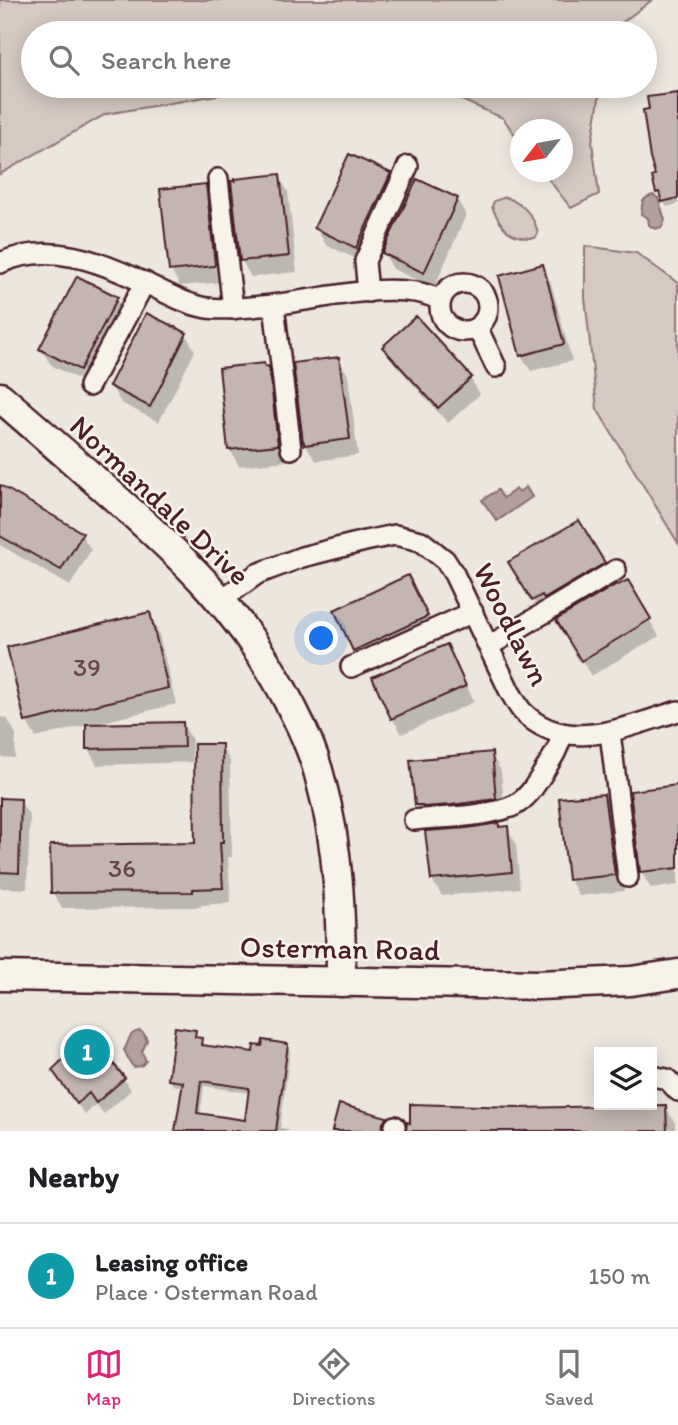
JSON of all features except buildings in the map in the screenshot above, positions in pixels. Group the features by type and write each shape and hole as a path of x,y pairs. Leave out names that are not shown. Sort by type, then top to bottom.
{"street":[{"path":"368,292 365,261 408,166"},
{"path":"218,179 233,309"},
{"path":"0,263 28,255 48,253 93,260 145,282 175,299 206,307 233,309 368,292 417,292 441,299"},
{"path":"89,386 145,282"},
{"path":"467,282 482,290 488,306 487,314 477,327 461,331 446,323 441,316 441,299 451,286 467,282"},
{"path":"274,305 291,449"},
{"path":"477,327 496,367"},
{"name":"Normandale Drive","path":"0,397 183,559 252,639 282,689 305,734 321,780 332,834 338,885 341,982"},
{"name":"Woodlawn","path":"221,600 257,574 302,557 396,535 421,541 445,560 463,589 510,692 520,709 536,723 562,734 610,733 678,711"},
{"path":"489,646 616,570"},
{"path":"351,667 473,612"},
{"path":"610,733 628,877"},
{"path":"414,820 498,811 517,804 540,778 559,748 562,734"},
{"name":"Osterman Road","path":"0,976 538,985 631,981 678,974"},
{"path":"657,1077 667,1079 678,1091"}],"shaded area":[{"path":"0,0 652,0 624,21 21,21 21,98 200,98 106,114 0,174"},
{"path":"457,98 599,98 592,142 599,194 571,208 551,182 573,182 573,119 510,119 510,128 503,118"},
{"path":"653,195 658,198 665,220 662,227 655,229 649,225 648,218 641,214 644,200"},
{"path":"506,197 518,203 530,215 538,233 535,238 519,237 503,227 492,207 494,201"},
{"path":"585,246 636,253 678,283 678,543 597,409 585,297"},
{"path":"526,487 532,497 497,521 482,500 498,490 503,498 516,489 519,492"},
{"path":"140,1031 147,1040 142,1052 146,1061 141,1066 134,1067 124,1050 131,1036"}],"place":[{"name":"Leasing office","path":"87,1052"}]}
